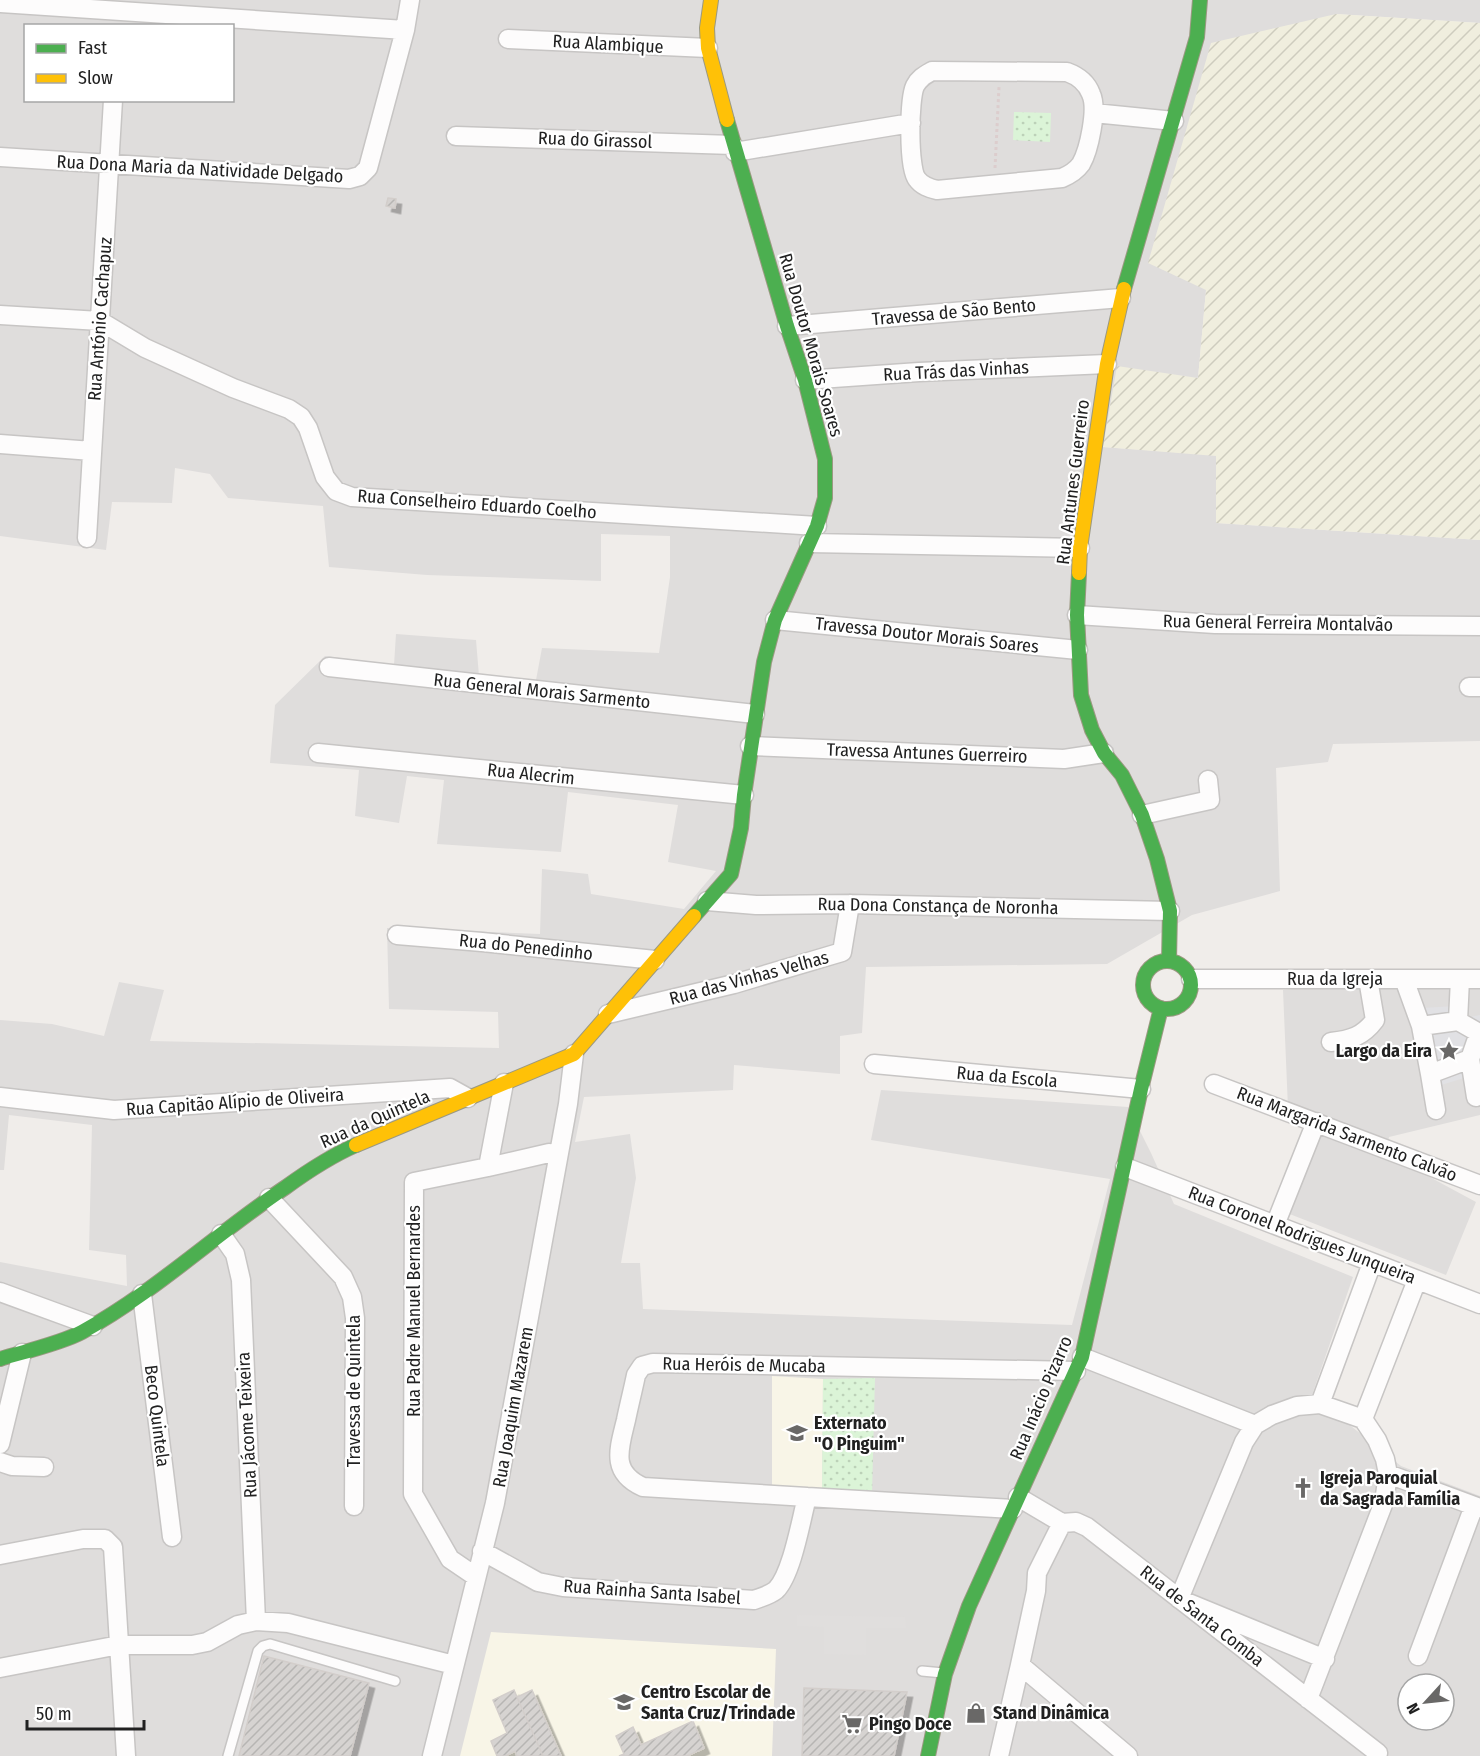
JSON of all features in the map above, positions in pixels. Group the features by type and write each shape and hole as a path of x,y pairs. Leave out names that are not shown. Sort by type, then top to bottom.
{"main road":[{"name":"Rua Doutor Morais Soares","path":"707,901 731,874 741,828 750,746 764,662 776,620 817,526 825,498 825,459 805,380 734,148 708,48 707,28 711,0"},
{"name":"Rua Antunes Guerreiro","path":"1169,961 1170,911 1157,859 1142,815 1122,775 1104,753 1092,730 1081,695 1077,615 1080,548 1107,364 1121,298 1197,37 1200,0"},
{"name":"Rua da Quintela","path":"0,1359 79,1334 93,1326 142,1294 269,1198 313,1168 349,1148 574,1054 707,901"},
{"path":"1169,961 1183,967 1191,979 1192,986 1187,1000 1175,1008 1161,1008 1149,1001 1143,988 1150,968 1155,964 1169,961"},
{"name":"Rua Inácio Pizarro","path":"928,1756 945,1674 969,1606 1079,1364 1161,1008"}],"street":[{"name":"Rua Dona Maria da Natividade Delgado","path":"0,157 349,179 360,176 368,168 405,30 410,0"},
{"path":"0,3 405,30"},
{"name":"Rua Alambique","path":"508,39 708,48"},
{"path":"932,71 1067,72 1076,75 1085,84 1092,95 1094,113 1086,154 1072,174 1062,178 937,190 925,186 915,178 912,166 911,123 914,88 921,77 932,71"},
{"name":"Rua António Cachapuz","path":"87,538 113,102"},
{"path":"1094,113 1174,121"},
{"name":"Rua do Girassol","path":"456,136 734,148 911,123"},
{"name":"Travessa de São Bento","path":"787,326 1121,298"},
{"path":"0,315 100,321"},
{"name":"Rua Conselheiro Eduardo Coelho","path":"100,321 145,348 233,388 289,409 301,417 308,428 325,477 336,491 352,497 817,526"},
{"name":"Rua Trás das Vinhas","path":"805,380 919,372 1107,364"},
{"path":"0,444 92,451"},
{"path":"809,543 1080,548"},
{"name":"Rua General Ferreira Montalvão","path":"1077,615 1215,624 1480,626"},
{"name":"Travessa Doutor Morais Soares","path":"776,620 1078,650"},
{"name":"Rua General Morais Sarmento","path":"329,667 755,714"},
{"name":"Travessa Antunes Guerreiro","path":"750,746 1064,759 1104,753"},
{"name":"Rua Alecrim","path":"318,753 744,795"},
{"path":"1142,815 1210,801 1208,780"},
{"name":"Rua Dona Constança de Noronha","path":"707,901 756,905 850,904 1170,911"},
{"name":"Rua das Vinhas Velhas","path":"608,1014 734,984 842,952 850,904"},
{"name":"Rua do Penedinho","path":"397,935 655,960"},
{"name":"Rua da Igreja","path":"1191,979 1480,979"},
{"path":"1331,1042 1356,1037 1368,1030 1375,1020 1368,979"},
{"path":"1404,979 1421,1026 1436,1110"},
{"path":"1458,1021 1460,979"},
{"path":"1421,1026 1458,1021 1479,1033 1470,1059 1476,1097"},
{"name":"Rua Joaquim Mazarem","path":"432,1756 497,1492 568,1104 574,1054"},
{"path":"1430,1074 1470,1059"},
{"name":"Rua da Escola","path":"874,1064 1141,1089"},
{"path":"504,1083 488,1167 549,1153"},
{"name":"Rua Margarida Sarmento Calvão","path":"1214,1084 1480,1185"},
{"name":"Rua Capitão Alípio de Oliveira","path":"0,1097 114,1110 450,1088 468,1098"},
{"path":"1275,1225 1316,1122"},
{"name":"Rua Padre Manuel Bernardes","path":"475,1576 450,1559 413,1494 414,1182 488,1167"},
{"name":"Rua Coronel Rodrigues Junqueira","path":"1125,1167 1480,1304"},
{"name":"Travessa de Quintela","path":"269,1198 343,1277 352,1297 355,1318 354,1506"},
{"name":"Rua Jácome Teixeira","path":"221,1234 235,1254 241,1280 256,1621"},
{"path":"1320,1404 1372,1263"},
{"path":"1363,1419 1417,1280"},
{"path":"0,1292 93,1326"},
{"name":"Beco Quintela","path":"142,1294 172,1537"},
{"path":"0,1444 22,1353"},
{"name":"Rua Heróis de Mucaba","path":"807,1497 643,1487 631,1481 621,1468 618,1454 636,1375 642,1366 652,1363 1079,1364"},
{"path":"1079,1364 1255,1425"},
{"path":"1308,1699 1325,1659 1384,1502 1388,1474 1377,1440 1363,1419 1320,1404 1297,1406 1272,1415 1255,1425 1244,1442 1179,1599 1325,1659"},
{"path":"0,1462 12,1466 44,1467"},
{"path":"1388,1474 1477,1507 1418,1656"},
{"path":"807,1497 1015,1503"},
{"name":"Rua Rainha Santa Isabel","path":"482,1551 538,1582 563,1587 754,1600 776,1590 786,1574 807,1497"},
{"name":"Rua de Santa Comba","path":"1015,1503 1062,1524 1076,1522 1087,1527 1378,1755"},
{"path":"999,1756 1036,1592 1037,1574 1062,1524"},
{"path":"0,1555 83,1539 105,1539 113,1547 119,1645 121,1755"},
{"path":"0,1668 119,1645 192,1645 207,1642 238,1625 256,1621 288,1623 454,1665"},
{"path":"1020,1665 1128,1756"}],"lane":[{"path":"228,1756 258,1651 263,1646 270,1644 395,1681"},
{"path":"922,1671 945,1674"}],"path":[{"path":"994,184 999,71"}],"shaded area":[{"path":"0,0 1480,0 1480,23 1336,14 1206,290 1198,378 1103,447 1216,455 1217,523 1480,540 1480,741 1333,744 1328,762 1276,768 1280,891 1192,915 1107,964 866,967 862,1033 840,1036 840,1074 734,1065 733,1090 584,1097 575,1142 630,1134 636,1178 621,1263 640,1263 643,1309 1072,1325 1110,1179 871,1140 881,1090 1128,1107 1174,1204 1353,1277 1312,1395 1401,1466 1480,1496 1480,1756 0,1756 0,1262 127,1286 126,1255 89,1250 92,1125 9,1115 4,1170 0,1170 0,1020 52,1024 104,1036 119,982 164,990 150,1041 499,1048 498,1012 389,1009 387,928 540,934 542,869 588,874 591,894 684,909 716,871 668,862 678,805 568,792 561,852 437,844 444,780 407,776 399,823 355,816 359,770 270,763 275,705 325,656 394,665 396,634 476,640 479,676 536,680 542,648 659,653 670,577 670,536 601,534 601,581 427,575 329,567 323,506 228,498 210,474 175,468 172,503 112,502 106,550 0,536"},
{"path":"1336,14 1480,23 1480,540 1216,523 1216,456 1103,447 1117,366 1198,378 1206,290 1148,263 1211,43"},
{"path":"1480,969 1480,1115 1389,1137 1387,1154 1476,1202 1446,1275 1287,1213 1323,1127 1288,1108 1283,990"},
{"name":"Largo da Eira","path":"1456,1006 1465,1018 1480,1015 1480,1099 1470,1104 1464,1078 1438,1086 1431,1112 1422,1082 1415,1037 1421,1008"},
{"name":"Externato \"O Pinguim\"","path":"772,1376 823,1379 822,1492 772,1488"},
{"path":"797,1615 905,1617 906,1628 866,1628 866,1655 824,1654 824,1627 797,1626"},
{"name":"Centro Escolar de Santa Cruz/Trindade","path":"491,1632 776,1649 772,1756 460,1756"}],"green space":[{"path":"1014,112 1051,113 1050,142 1013,140"},
{"path":"875,1378 872,1494 822,1492 823,1379"}],"building":[{"path":"388,198 396,199 395,208 386,206"},
{"path":"264,1656 369,1683 350,1756 239,1756"},
{"name":"Pingo Doce","path":"804,1688 907,1692 894,1756 802,1756"},
{"path":"514,1690 543,1756 517,1756 515,1751 505,1756 497,1756 491,1741 507,1733 493,1700"},
{"path":"532,1690 561,1756 543,1756 517,1697"},
{"path":"693,1721 704,1748 687,1756 619,1756 624,1754 616,1736 633,1727 641,1745"}],"traffic: fast":[{"path":"1124,289 1197,37 1200,0"},
{"path":"694,916 731,874 741,828 764,662 775,620 817,526 825,498 825,459 805,380 727,120"},
{"path":"1079,573 1077,615 1081,695 1092,730 1104,753 1122,775 1142,815 1157,859 1170,911 1169,961"},
{"path":"1162,961 1172,961 1184,968 1191,980 1191,985 1191,990 1184,1002 1172,1009 1162,1009 1147,998 1143,990 1143,980 1154,965 1162,961"},
{"path":"928,1756 945,1674 969,1606 1082,1357 1161,1008"},
{"path":"0,1359 64,1340 109,1316 294,1181 356,1145"}],"traffic: slow":[{"path":"711,0 707,28 708,48 727,120"},
{"path":"1079,573 1080,548 1107,364 1124,289"},
{"path":"356,1145 574,1054 694,916"}],"place":[{"name":"Largo da Eira","path":"1449,1051"},
{"name":"Externato \"O Pinguim\"","path":"797,1433"},
{"name":"Igreja Paroquial da Sagrada Família","path":"1303,1488"},
{"name":"Centro Escolar de Santa Cruz/Trindade","path":"624,1702"},
{"name":"Stand Dinâmica","path":"976,1713"},
{"name":"Pingo Doce","path":"852,1724"}]}
